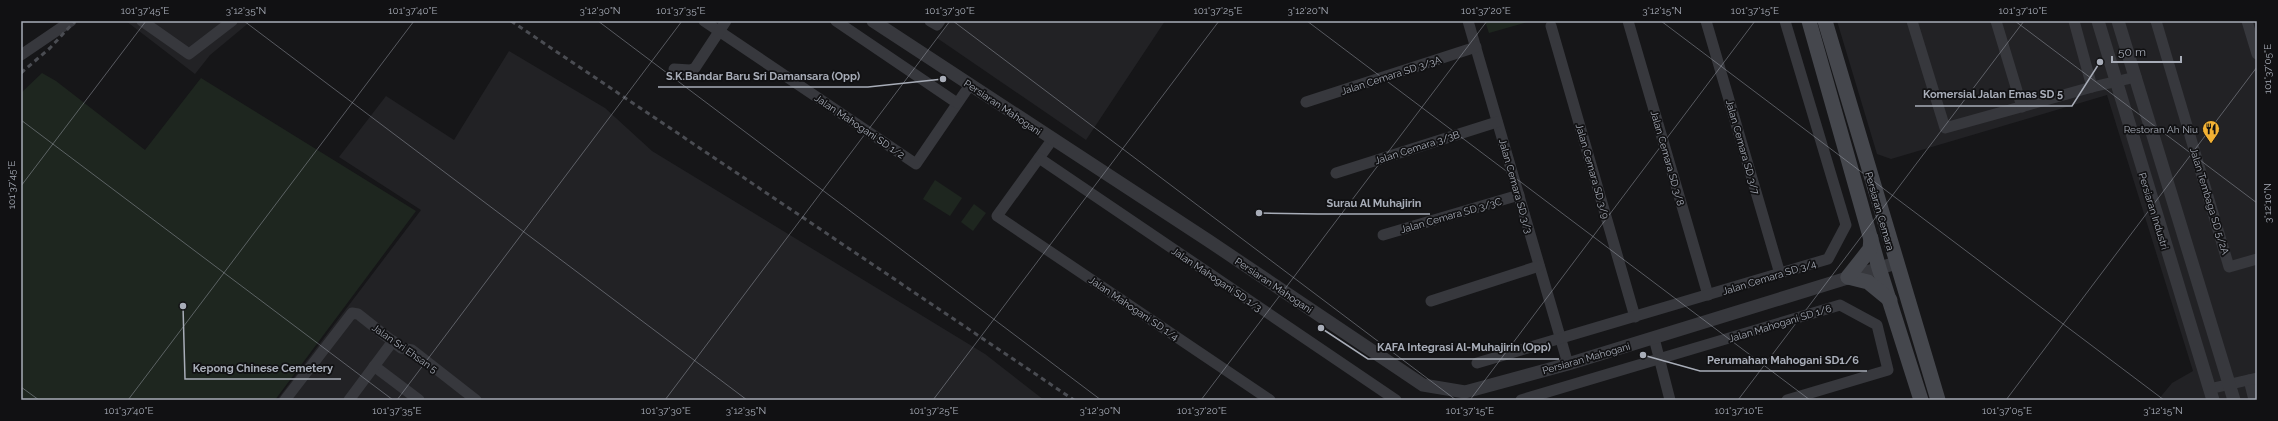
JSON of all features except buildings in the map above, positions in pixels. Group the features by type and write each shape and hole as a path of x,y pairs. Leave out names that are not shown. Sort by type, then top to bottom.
{"main road":[{"name":"Persiaran Cemara","path":"1809,21 1879,268 1921,400"},
{"name":"Persiaran Cemara","path":"1825,21 1938,400"},
{"path":"1871,238 1870,249 1848,277 1868,282 1890,301"}],"street":[{"path":"21,55 71,21"},
{"path":"142,21 189,54 232,21"},
{"name":"Jalan Mahogani SD 1/2","path":"704,21 916,164 970,85"},
{"path":"674,69 690,70 694,68 726,21"},
{"path":"836,21 957,103"},
{"name":"Persiaran Mahogani","path":"873,21 1052,140 1215,245 1423,385 1465,392 1566,358 1654,338 1896,262"},
{"name":"Jalan Cemara SD 3/3","path":"1468,21 1566,358"},
{"name":"Jalan Cemara SD 3/8","path":"1628,21 1708,295"},
{"name":"Jalan Cemara SD 3/7","path":"1706,21 1780,274"},
{"name":"Jalan Cemara SD 3/4","path":"1477,363 1828,259 1846,225 1784,21"},
{"path":"1912,21 1945,128 2092,87 2136,77"},
{"path":"1996,21 2022,107"},
{"path":"2074,21 2092,87"},
{"name":"Persiaran Industri","path":"2098,21 2115,82 2211,394"},
{"path":"2118,21 2234,400"},
{"name":"Jalan Tembaga SD 5/2A","path":"2156,21 2230,267 2257,258"},
{"path":"2251,24 2257,54"},
{"name":"Jalan Cemara SD 3/9","path":"1551,26 1635,317"},
{"name":"Jalan Cemara SD 3/3A","path":"1306,102 1476,48"},
{"name":"Jalan Cemara 3/3B","path":"1336,172 1497,122"},
{"path":"1039,158 1052,140"},
{"name":"Jalan Mahogani SD 1/4","path":"1039,158 998,216 1270,400"},
{"name":"Jalan Mahogani SD 1/3","path":"1039,158 1396,400"},
{"name":"Jalan Cemara SD 3/3C","path":"1383,235 1519,195"},
{"path":"1431,301 1540,266"},
{"name":"Jalan Mahogani SD 1/6","path":"1521,400 1840,305 1877,325 1888,370 1787,400"},
{"name":"Jalan Sri Ehsan 5","path":"285,400 352,313 358,314 401,348 412,350 476,400"},
{"path":"1654,338 1670,400"},
{"path":"348,400 393,341"},
{"path":"374,366 419,400"},
{"path":"2211,394 2229,384 2253,379 2254,400"}],"shaded area":[{"path":"126,21 251,21 210,55 195,74"},
{"path":"950,21 1165,21 1086,140 937,38"},
{"path":"1485,21 1531,21 1489,33"},
{"path":"1837,21 2257,21 2257,400 2158,400 2172,383 2193,371 2107,95 1891,159 1877,154"},
{"path":"509,51 605,108 652,151 985,354 1044,400 277,400 421,210 339,157 386,96 454,140"},
{"path":"42,73 56,81 145,150 201,78 416,211 275,400 21,400 21,93"},
{"path":"935,180 962,198 950,216 923,199"},
{"path":"974,204 986,213 973,231 961,222"}],"railway":[{"path":"21,73 50,48 75,21"},
{"path":"511,21 1074,400"}],"place":[{"name":"Komersial Jalan Emas SD 5","path":"2100,62"},
{"name":"S.K.Bandar Baru Sri Damansara (Opp)","path":"943,79"},
{"name":"Restoran Ah Niu","path":"2211,144"},
{"name":"Surau Al Muhajirin","path":"1259,213"},
{"name":"Kepong Chinese Cemetery","path":"183,306"},
{"name":"KAFA Integrasi Al-Muhajirin (Opp)","path":"1321,328"},
{"name":"Perumahan Mahogani SD1/6","path":"1643,355"}]}
